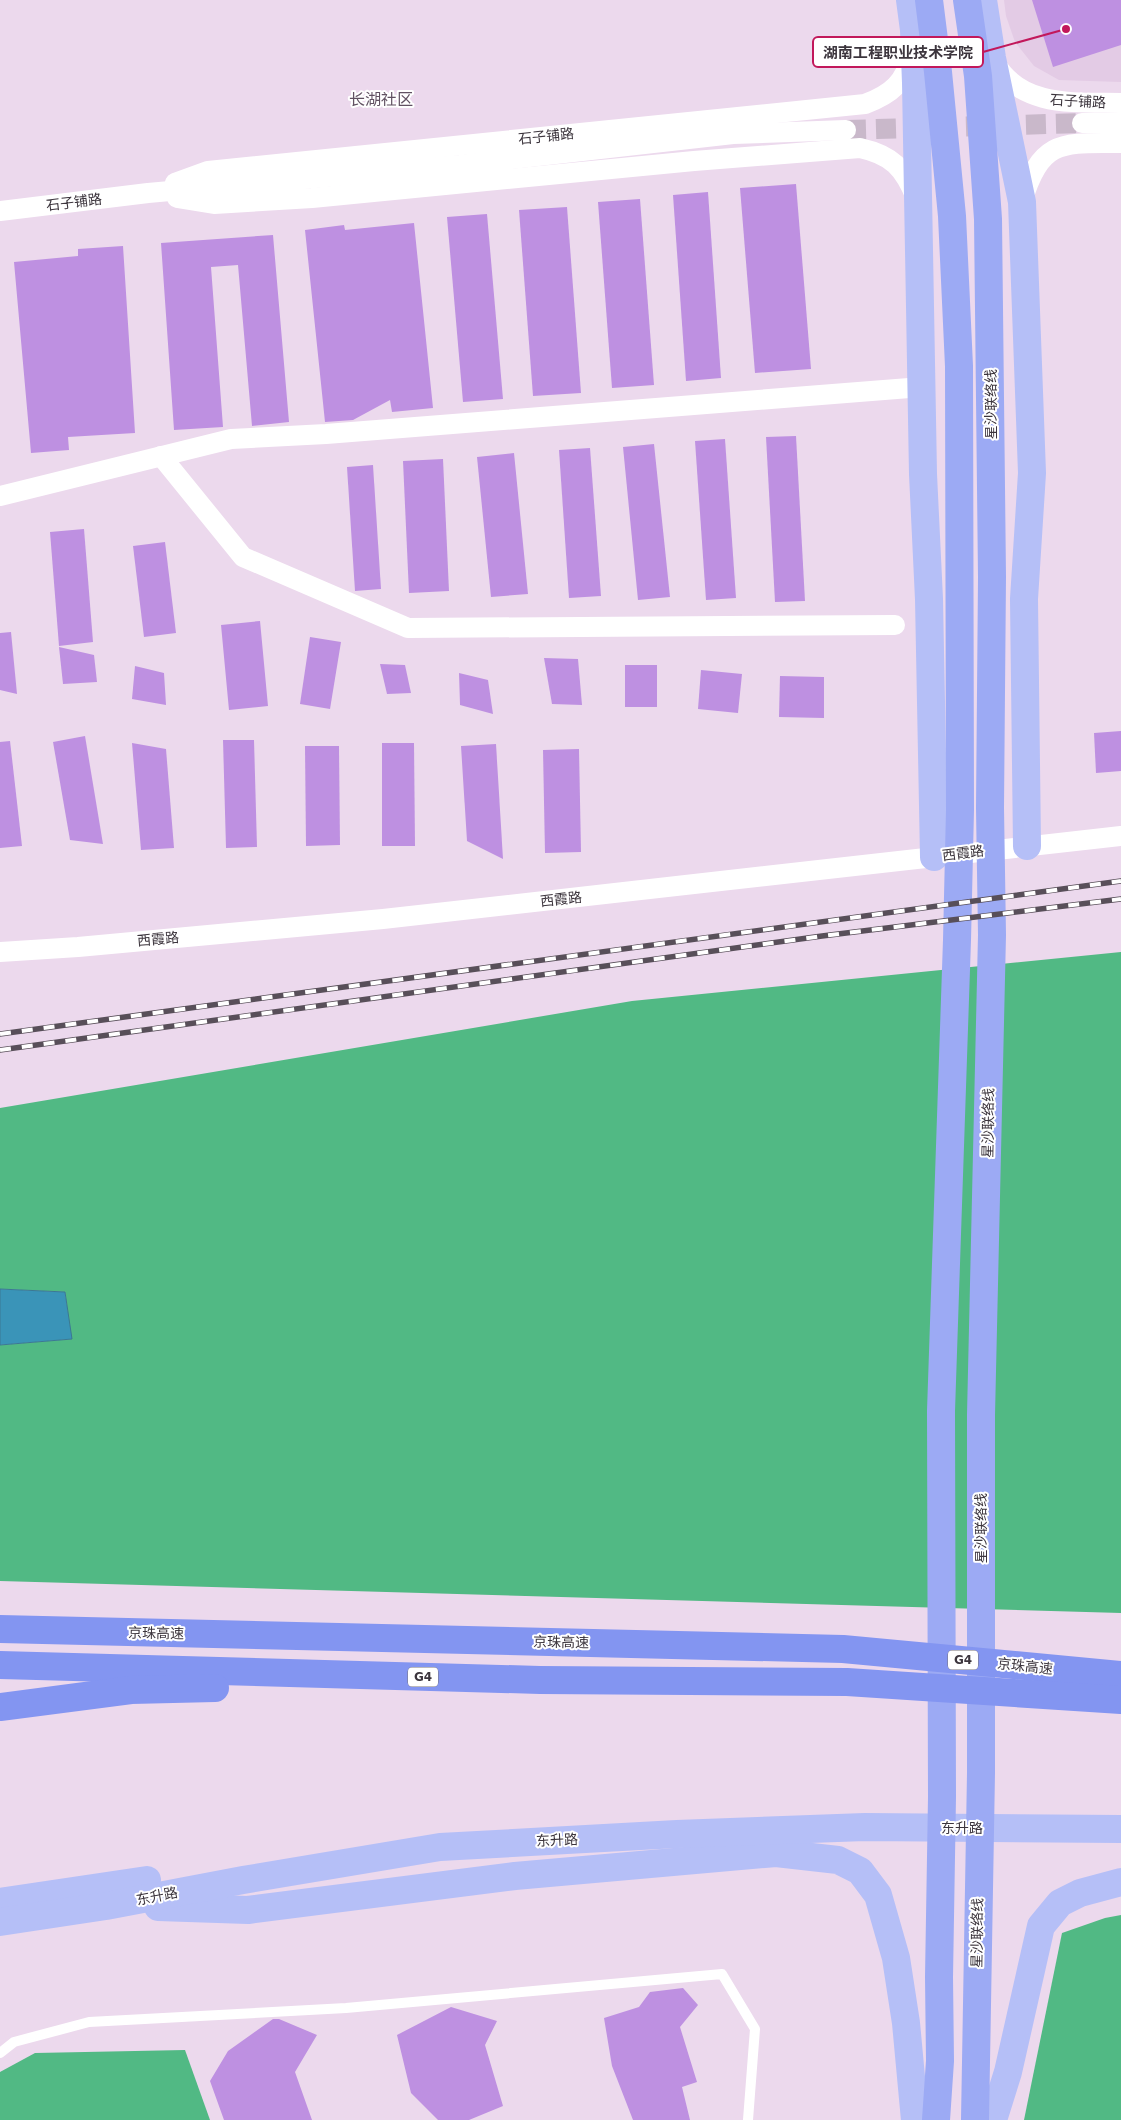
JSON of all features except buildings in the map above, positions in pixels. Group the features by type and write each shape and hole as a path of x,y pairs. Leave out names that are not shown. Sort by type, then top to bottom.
{"highway":[{"path":"929,0 952,216 960,385 960,810 958,940 941,1411 942,1797 939,1977 940,2061 936,2120"},
{"name":"星沙联络线","path":"967,0 978,76 988,219 992,567 990,808 992,935 981,1415 981,1773 975,2120"},
{"name":"京珠高速","path":"0,1629 843,1648 1084,1685 1121,1700"},
{"name":"京珠高速","path":"0,1665 540,1680 1084,1685 1121,1675"},
{"path":"0,1707 131,1690 540,1680"}],"main road":[{"path":"910,0 914,44 922,387 922,474 928,599 923,858"},
{"path":"983,0 992,58 1022,202 1032,473 1024,599 1027,846"},
{"name":"东升路","path":"0,1902 436,1837 665,1817 865,1818 1121,1812"},
{"name":"东升路","path":"0,1922 106,1906 243,1880 440,1847 677,1834 865,1818 1121,1829"},
{"path":"106,1906 248,1910 515,1876 776,1853 838,1860 860,1871 878,1895 896,1958 906,2023 915,2120"},
{"path":"993,2120 1008,2072 1042,1926 1060,1903 1080,1893 1121,1882"}],"street":[{"name":"石子铺路","path":"148,193 208,171 865,104 883,98 894,89 904,75 914,44"},
{"name":"石子铺路","path":"992,58 1001,73 1012,84 1038,98 1056,102 1121,103"},
{"name":"石子铺路","path":"1082,123 1121,123"},
{"name":"石子铺路","path":"0,210 148,193 460,165 733,134 846,130"},
{"path":"1022,202 1034,170 1043,157 1055,148 1068,143 1121,143"},
{"name":"石子铺路","path":"148,193 214,204 302,199 694,161 860,148 891,159 910,183 917,200"},
{"path":"0,496 231,440 922,387"},
{"path":"161,456 243,557 408,628 895,625"},
{"name":"西霞路","path":"0,952 78,947 374,920 1121,836"}],"lane":[{"path":"0,2053 14,2042 89,2022 346,2008 722,1974 755,2029 748,2120"}],"shaded area":[{"path":"1004,0 1121,0 1121,82 1059,80 1034,66 1015,42 1006,16"}],"green space":[{"path":"1121,952 1121,1613 0,1581 0,1345 71,1339 65,1292 0,1289 0,1108 632,1001"},
{"path":"1121,1915 1121,2120 1024,2120 1062,1933 1105,1918"},
{"path":"185,2050 210,2120 0,2120 0,2072 35,2053"}],"water":[{"path":"0,1289 65,1292 72,1339 0,1345"}],"tunnel":[{"path":"846,130 1082,123"}],"railway":[{"path":"0,1034 1121,881"},
{"path":"0,1050 822,936 1121,899"}],"place":[{"name":"湖南工程职业技术学院","path":"1066,29"}],"district":[{"name":"长湖社区","path":"381,99"}]}
